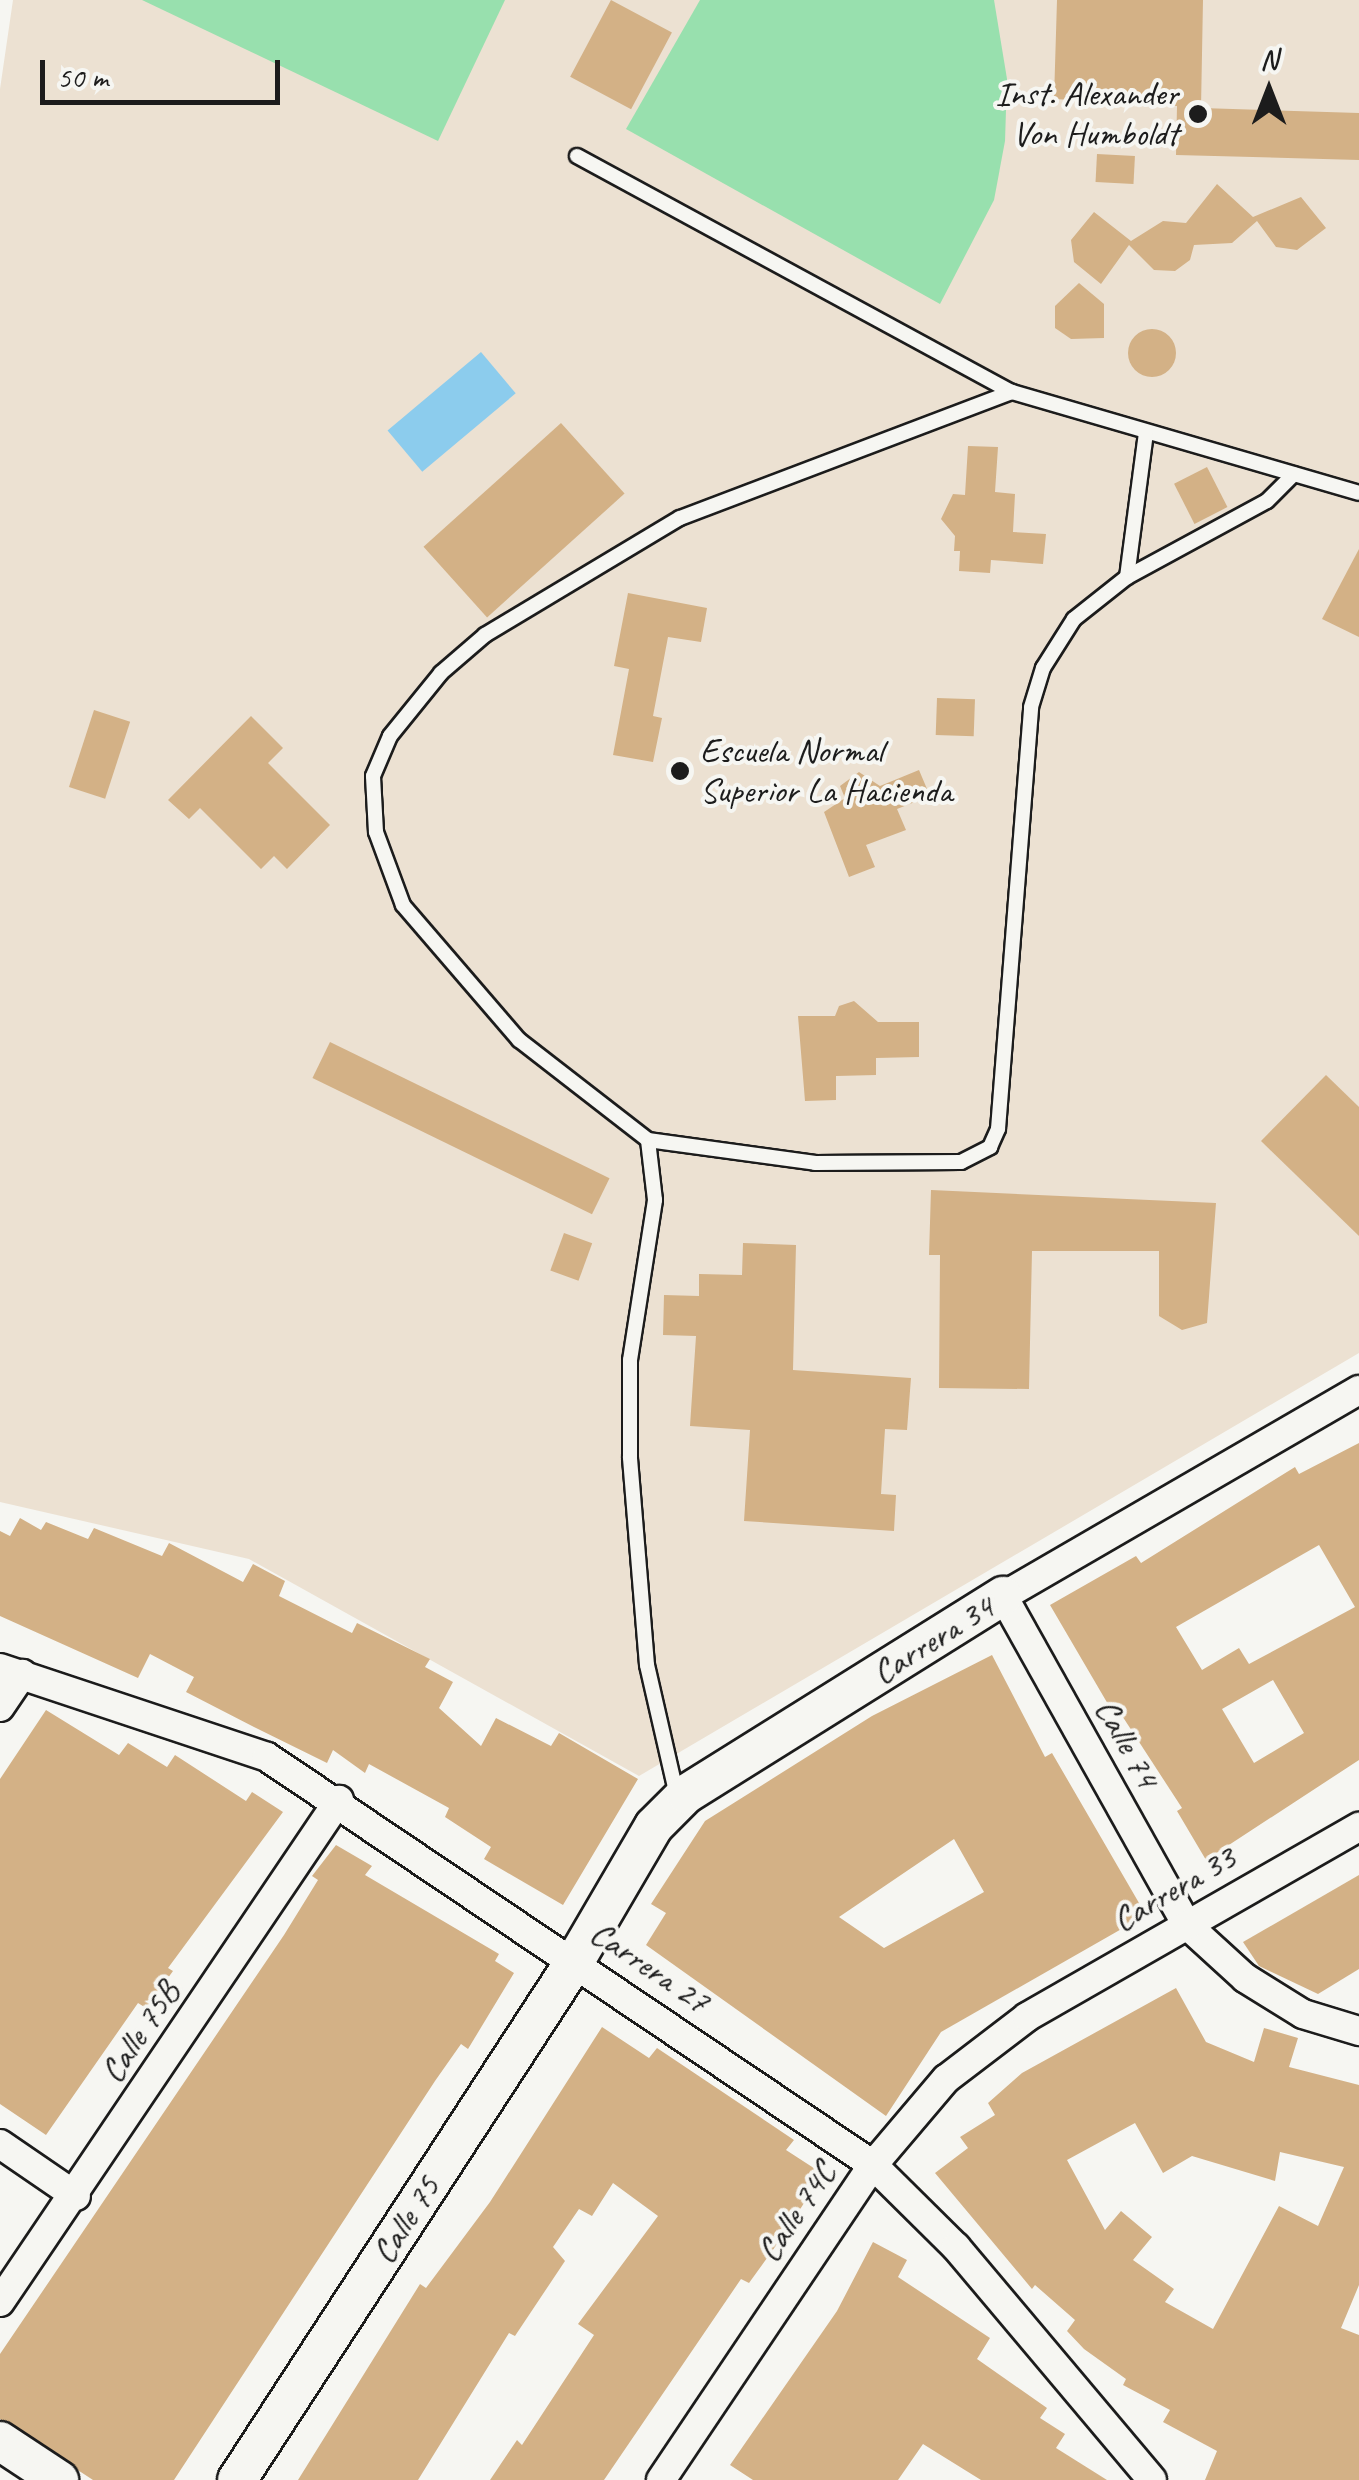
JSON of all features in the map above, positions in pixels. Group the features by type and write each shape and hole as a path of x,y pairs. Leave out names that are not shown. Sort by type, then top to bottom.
{"street":[{"name":"Carrera 34","path":"574,1961 654,1826 678,1802 1003,1596 1359,1390"},
{"name":"Calle 74","path":"1003,1596 1186,1926 1244,1978 1288,2005 1359,2032"},
{"path":"0,1707 11,1671"},
{"name":"Carrera 27","path":"11,1671 267,1757 338,1800 873,2166 956,2247 1152,2480"},
{"name":"Calle 75B","path":"0,2302 76,2196 338,1800"},
{"name":"Carrera 33","path":"1027,2017 1359,1826"},
{"name":"Calle 75","path":"237,2480 574,1961"},
{"name":"Calle 74C","path":"661,2480 873,2166 946,2079 1027,2017"},
{"path":"0,2144 76,2196"},
{"path":"0,2441 60,2480"}],"lane":[{"path":"577,156 1012,392 1359,493"},
{"path":"1012,392 680,518 485,635 441,672 390,736 372,776 376,832 403,905 519,1040 648,1140 815,1163 962,1162 990,1147 998,1128 1034,697 1062,634 1127,577 1267,501 1294,474"},
{"path":"1127,577 1146,432"},
{"path":"648,1140 655,1200 630,1360 630,1457 647,1665 678,1802"}],"shaded area":[{"name":"Escuela Normal Superior La Hacienda","path":"13,0 1359,0 1359,1353 639,1776 249,1559 0,1502 0,89"}],"green space":[{"path":"142,0 505,0 438,141"},
{"path":"700,0 994,0 1007,79 1005,141 994,200 940,304 626,129"}],"water":[{"path":"481,352 516,393 422,472 388,430"}],"building":[{"path":"611,0 672,32 631,109 570,77"},
{"path":"1057,0 1203,0 1201,108 1359,113 1359,160 1176,155 1177,106 1054,99"},
{"path":"1097,154 1135,156 1133,184 1096,182"},
{"path":"1217,184 1253,217 1301,197 1326,228 1297,250 1276,247 1257,221 1232,243 1194,245 1190,260 1175,271 1154,270 1129,245 1101,284 1074,262 1071,240 1094,212 1131,241 1163,221 1186,223"},
{"path":"1079,283 1104,304 1104,338 1071,339 1055,328 1055,306"},
{"path":"1152,329 1169,336 1176,353 1169,370 1152,377 1135,370 1128,353 1135,336"},
{"path":"561,423 625,494 487,617 424,547"},
{"path":"968,446 998,447 995,492 1015,494 1013,532 1046,534 1043,564 991,560 990,573 959,571 960,551 954,551 955,536 941,519 953,494 965,495"},
{"path":"1207,467 1227,507 1194,524 1174,484"},
{"path":"1359,549 1359,637 1322,619"},
{"path":"628,593 707,608 701,642 668,637 653,716 662,718 653,762 613,755 629,669 614,666"},
{"path":"937,698 975,699 974,736 936,735"},
{"path":"94,710 130,722 105,799 69,787"},
{"path":"251,716 283,748 268,763 330,825 287,869 274,856 261,869 200,808 189,819 168,800"},
{"path":"919,770 930,796 897,809 906,830 866,845 875,867 849,877 824,812 845,798 840,786 859,772 880,786"},
{"path":"854,1001 878,1022 919,1022 919,1057 876,1058 876,1075 836,1076 836,1100 805,1101 798,1016 835,1016 839,1006"},
{"path":"330,1042 610,1178 592,1214 312,1078"},
{"path":"1326,1075 1359,1107 1359,1236 1261,1141"},
{"path":"931,1190 1216,1203 1207,1323 1182,1330 1159,1316 1159,1251 1032,1251 1029,1389 939,1388 940,1255 929,1255"},
{"path":"564,1233 592,1243 579,1281 550,1271"},
{"path":"743,1243 796,1245 793,1370 911,1378 907,1430 885,1429 881,1494 896,1495 894,1531 744,1521 750,1430 690,1426 696,1336 663,1335 664,1295 699,1296 699,1274 742,1275"},
{"path":"1359,1443 1359,1760 1206,1860 1177,1811 1182,1808 1117,1708 1112,1711 1050,1605 1136,1556 1141,1563 1295,1467 1299,1474","holes":["1319,1545 1355,1607 1249,1664 1239,1648 1202,1670 1176,1627","1273,1680 1304,1733 1254,1763 1222,1709"]},
{"path":"20,1518 41,1530 46,1522 88,1539 94,1528 162,1556 169,1543 243,1582 253,1564 285,1581 279,1596 352,1633 357,1623 430,1659 425,1667 453,1682 439,1708 481,1746 496,1718 551,1746 559,1733 638,1779 563,1905 484,1859 491,1847 445,1817 449,1808 369,1764 365,1773 333,1750 327,1763 254,1727 186,1692 194,1677 150,1654 138,1678 0,1616 0,1531 10,1536"},
{"path":"992,1655 1045,1757 1052,1753 1146,1915 941,2032 886,2116 646,1945 666,1913 651,1904 705,1821 872,1716","holes":["954,1839 984,1892 884,1948 839,1917"]},
{"path":"46,1710 119,1755 128,1743 167,1767 175,1755 246,1801 252,1792 283,1812 168,1968 173,1971 146,2008 138,2003 46,2135 0,2104 0,1779"},
{"path":"336,1845 372,1866 365,1875 499,1954 495,1961 514,1973 468,2049 461,2044 435,2081 174,2480 93,2480 0,2419 0,2354 284,1935 318,1880 312,1876"},
{"path":"1359,1875 1359,1969 1318,1994 1259,1966 1243,1942"},
{"path":"1176,1988 1206,2042 1254,2062 1264,2028 1298,2038 1289,2067 1359,2085 1359,2285 1341,2328 1359,2335 1359,2480 1205,2480 1217,2451 1163,2422 1170,2410 1123,2385 1126,2379 1084,2349 1067,2331 1075,2320 1035,2285 1032,2289 935,2173 968,2148 960,2137 995,2115 988,2103 1022,2073","holes":["1135,2123 1163,2173 1192,2156 1275,2181 1280,2152 1344,2167 1318,2226 1279,2206 1213,2329 1165,2302 1174,2289 1133,2260 1152,2237 1121,2211 1105,2230 1067,2160"]},
{"path":"602,2027 649,2058 657,2048 794,2140 786,2150 823,2174 780,2240 749,2283 741,2279 604,2480 490,2480 517,2440 522,2445 594,2335 578,2324 658,2216 613,2183 592,2216 579,2209 553,2247 565,2261 515,2336 509,2333 418,2480 298,2480 420,2284 426,2288 490,2202"},
{"path":"873,2242 907,2260 898,2277 990,2338 977,2359 1047,2408 1040,2418 1065,2434 1056,2448 1107,2480 981,2480 923,2444 898,2480 753,2480 730,2465 837,2311"}],"place":[{"name":"Inst. Alexander Von Humboldt","path":"1198,114"},
{"name":"Escuela Normal Superior La Hacienda","path":"680,771"}]}
